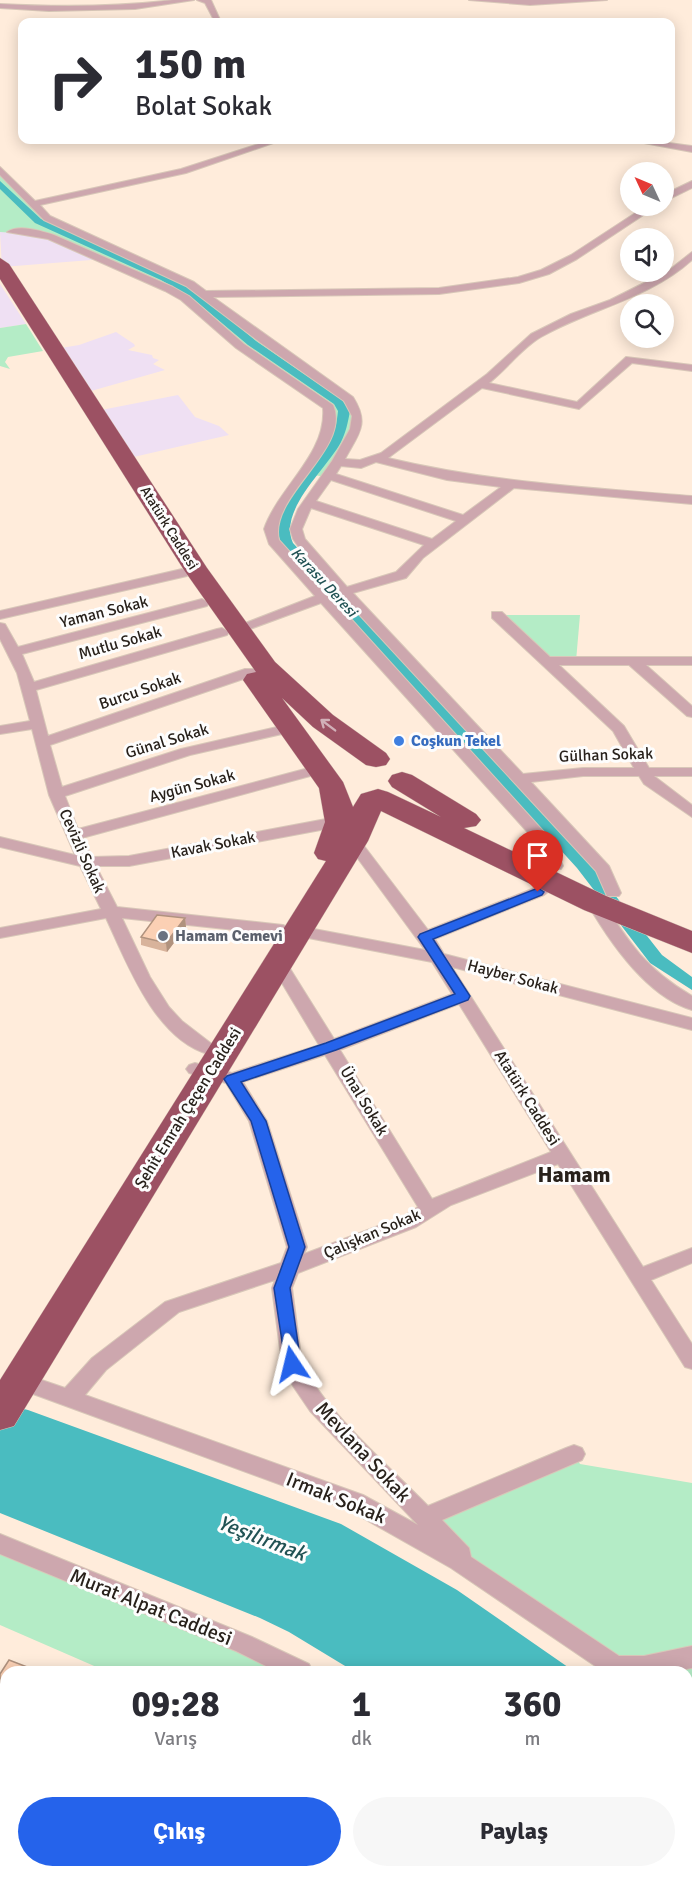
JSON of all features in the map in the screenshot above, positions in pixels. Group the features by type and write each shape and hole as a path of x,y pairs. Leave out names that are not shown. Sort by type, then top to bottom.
{"highway":[{"name":"Atatürk Caddesi","path":"0,264 196,570 250,672 290,728 335,800"},
{"name":"Atatürk Caddesi","path":"0,284 202,603 292,696 323,721 376,759 395,766 402,781 560,878"},
{"path":"335,800 329,773 340,763 352,759 376,759"},
{"path":"375,799 396,791 402,781"},
{"path":"375,799 560,878 623,907 692,943"},
{"name":"Şehit Emrah Çeçen Caddesi","path":"0,1414 7,1379 278,963 335,800 375,799"},
{"path":"623,907 692,925"},
{"name":"Şehit Emrah Çeçen Caddesi","path":"211,1068 291,930"}],"street":[{"path":"0,6 47,9 144,6 190,0"},
{"path":"201,0 208,2 216,18"},
{"path":"473,0 540,3 603,0"},
{"path":"34,204 183,171 266,144"},
{"path":"662,144 692,148"},
{"path":"0,170 55,222 174,275 207,294 265,341 349,399 356,410 358,423 338,462 308,503 296,529 299,539 603,869 623,907 624,951 654,980 692,1004"},
{"path":"674,194 692,184"},
{"path":"207,294 439,291 519,280 545,272 574,257 637,216"},
{"path":"12,232 38,233 51,237 169,289 184,298 240,346 329,407 330,421 322,441 279,506 270,529 279,550 547,845 560,878 538,892 425,937"},
{"path":"338,462 355,465 377,459 481,384 542,331 574,316 621,299 678,270 692,255"},
{"path":"481,384 579,406 630,359 692,368"},
{"path":"377,459 447,476 510,486 692,500"},
{"path":"328,475 465,520"},
{"name":"Mutlu Sokak","path":"29,688 229,630 401,574 434,544 510,486"},
{"path":"308,503 434,544"},
{"path":"0,615 182,573"},
{"name":"Yaman Sokak","path":"13,652 202,603"},
{"path":"497,615 619,729 642,771 662,792 692,812"},
{"name":"Cevizli Sokak","path":"0,627 29,688 41,743 57,794 84,862 111,912 142,981 211,1068"},
{"path":"545,661 692,661"},
{"path":"634,662 692,713"},
{"name":"Burcu Sokak","path":"41,743 250,672"},
{"path":"0,730 37,724"},
{"name":"Günal Sokak","path":"57,794 186,752 290,728"},
{"name":"Gülhan Sokak","path":"522,779 583,772 692,772"},
{"name":"Aygün Sokak","path":"74,835 335,800"},
{"name":"Kavak Sokak","path":"0,842 84,862 129,861 335,800"},
{"name":"Atatürk Caddesi","path":"335,800 463,996 692,1361"},
{"name":"Hayber Sokak","path":"0,933 111,912 160,915 291,930 438,958 692,1024"},
{"name":"Ünal Sokak","path":"278,963 429,1210"},
{"path":"211,1068 331,1047 463,996"},
{"name":"Mevlana Sokak","path":"211,1068 258,1121 297,1247 282,1288 292,1364 300,1380 317,1405 476,1571"},
{"name":"Çalışkan Sokak","path":"69,1399 99,1364 172,1307 289,1268 410,1222 444,1200 563,1155"},
{"path":"639,1277 692,1255"},
{"name":"Irmak Sokak","path":"7,1379 69,1399 355,1502 393,1521 476,1571 612,1666"},
{"path":"424,1517 574,1454"},
{"name":"Murat Alpat Caddesi","path":"0,1544 244,1644 289,1666"},
{"path":"649,1666 692,1657"}],"shaded area":[{"path":"0,232 38,233 104,259 2,267"},
{"path":"0,284 26,324 0,328"},
{"path":"116,332 134,344 135,346 128,350 152,355 153,358 159,360 153,364 165,370 84,393 55,349 79,345"},
{"path":"178,395 195,417 219,426 229,435 125,459 96,411"}],"green space":[{"path":"0,170 47,218 164,270 334,387 358,416 326,477 301,473 322,441 330,412 240,346 185,298 46,235 0,232"},
{"path":"26,324 43,351 8,357 5,362 10,369 0,366 0,328"},
{"path":"497,615 580,615 576,661 545,661"},
{"path":"574,1454 580,1464 692,1483 692,1666 613,1666 476,1571 425,1517"},
{"path":"0,1544 272,1656 290,1666 94,1666 0,1625"}],"water":[{"name":"Yeşilırmak","path":"0,1403 28,1410 341,1524 457,1590 566,1666 345,1666 289,1632 260,1618 0,1513"}],"building":[{"path":"157,915 185,918 166,943 141,937"},
{"path":"9,1660 24,1666 5,1666"}],"waterway":[{"name":"Karasu Deresi","path":"0,184 38,221 165,278 196,296 252,343 338,402 344,411 342,426 335,442 290,507 284,522 284,536 287,543 302,562 583,865 656,959 692,985"}],"place":[{"name":"Coşkun Tekel","path":"399,741"},
{"name":"Hamam Cemevi","path":"163,936"}],"district":[{"name":"Hamam","path":"574,1174"}],"route":[{"path":"292,1364 282,1288 297,1247 258,1121 232,1079 331,1047 463,996 425,937 538,892"}]}
